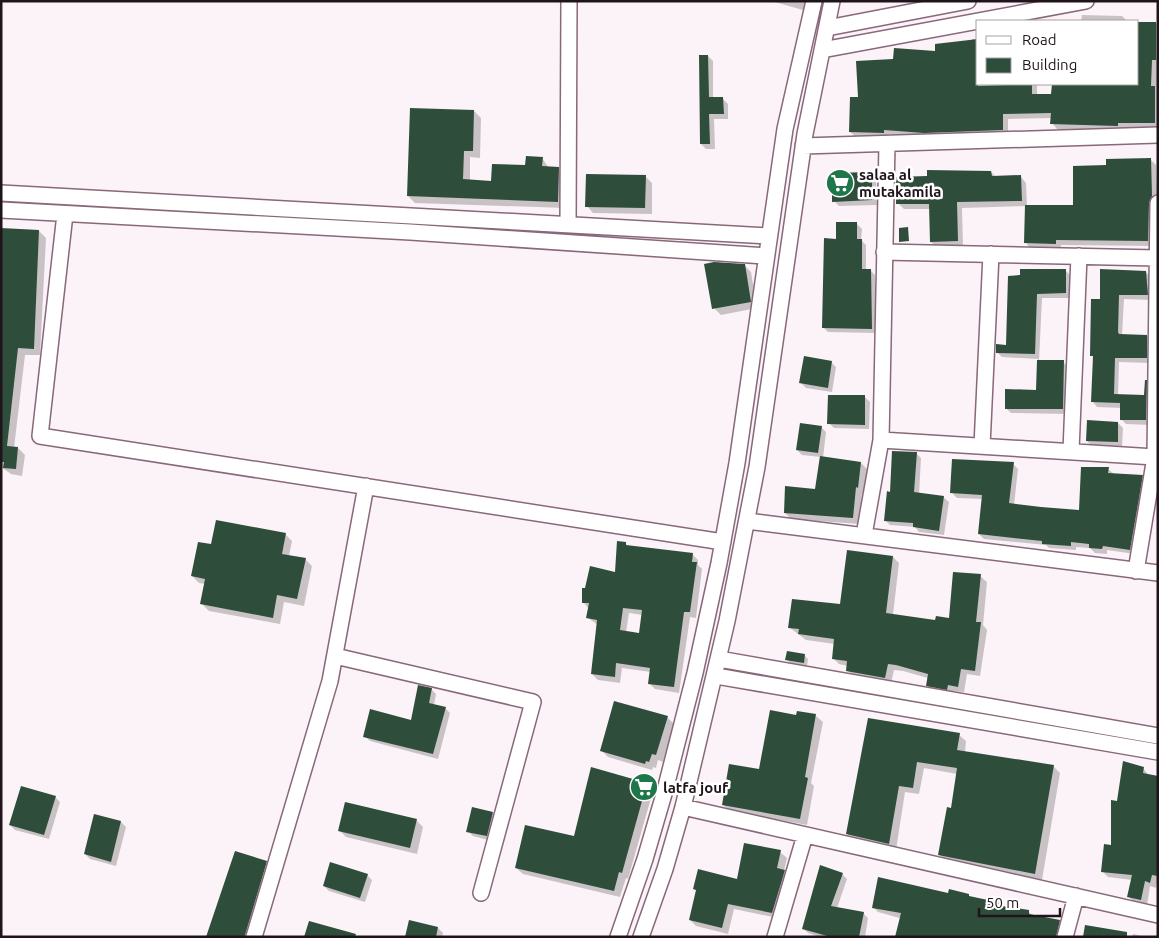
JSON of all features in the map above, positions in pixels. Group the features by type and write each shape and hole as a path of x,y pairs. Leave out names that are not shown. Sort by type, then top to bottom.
{"street":[{"path":"568,225 569,1"},
{"path":"618,937 645,859 664,794 695,673 723,542 737,463 785,129 814,1"},
{"path":"642,937 683,807 716,676 757,467 803,146 832,1"},
{"path":"827,28 968,1"},
{"path":"984,20 1086,1"},
{"path":"822,50 976,21"},
{"path":"803,146 1158,135"},
{"path":"864,536 881,440 887,144"},
{"path":"1,193 769,236"},
{"path":"1136,571 1155,457 1158,203"},
{"path":"1,210 400,232 766,256"},
{"path":"65,214 40,436 723,542"},
{"path":"884,252 1157,258"},
{"path":"982,446 991,254"},
{"path":"1071,452 1079,256"},
{"path":"881,440 1155,457"},
{"path":"254,937 330,681 366,486"},
{"path":"747,520 1158,573"},
{"path":"334,656 533,702 481,893"},
{"path":"719,659 1158,736"},
{"path":"716,676 1158,752"},
{"path":"683,807 1158,915"},
{"path":"776,937 805,835"},
{"path":"1065,937 1076,896"}],"building":[{"path":"1139,22 1156,22 1156,60 1152,60 1151,86 1155,86 1155,123 1118,123 1118,126 1050,124 1051,113 1003,114 1003,130 924,133 884,130 884,133 849,132 850,97 858,97 856,61 893,59 894,48 935,51 935,44 976,39 976,85 1032,85 1032,94 1051,94 1052,85 1139,85"},
{"path":"699,55 708,55 709,97 723,97 724,114 709,114 710,144 700,144"},
{"path":"410,108 474,110 473,151 464,151 463,179 491,181 492,164 525,165 526,156 543,157 542,166 559,167 558,202 407,196"},
{"path":"1151,158 1152,196 1149,203 1148,241 1056,240 1056,244 1024,243 1025,205 1073,205 1073,166 1106,165 1106,159"},
{"path":"927,170 991,171 992,176 1021,175 1022,201 957,202 958,241 930,242 929,204 896,204 896,177 927,176"},
{"path":"872,172 872,200 832,202 832,173"},
{"path":"586,174 646,175 645,208 585,207"},
{"path":"836,222 857,222 857,239 862,239 862,269 871,269 872,329 822,328 824,238 836,239"},
{"path":"908,227 909,241 899,242 899,228"},
{"path":"1,228 39,230 34,349 18,348 7,446 18,447 16,469 3,468 4,462 1,462"},
{"path":"714,262 745,264 751,302 712,309 704,264"},
{"path":"1020,269 1066,269 1066,293 1037,294 1035,354 996,353 996,344 1006,345 1008,276 1020,275"},
{"path":"1100,269 1146,271 1148,295 1119,295 1118,332 1119,334 1147,335 1147,358 1115,358 1114,394 1144,395 1145,380 1147,380 1146,420 1120,420 1120,403 1091,402 1093,356 1090,356 1091,299 1100,299"},
{"path":"804,356 832,361 828,388 799,383"},
{"path":"1037,360 1064,360 1063,409 1005,409 1005,389 1036,390"},
{"path":"828,395 865,395 865,425 827,424"},
{"path":"1087,420 1118,422 1118,442 1086,441"},
{"path":"800,423 822,426 818,453 796,450"},
{"path":"892,451 917,452 914,492 944,496 939,531 913,527 913,523 884,521 887,491 890,492"},
{"path":"820,456 861,462 853,518 784,513 785,486 815,489"},
{"path":"952,459 1014,462 1009,503 1041,507 1079,510 1081,467 1109,467 1108,473 1143,475 1130,550 1103,546 1102,549 1089,548 1089,544 1071,542 1071,546 1042,544 1042,541 978,534 982,495 950,493"},
{"path":"216,520 286,533 282,554 306,558 297,599 277,595 273,618 200,604 205,579 191,576 198,542 211,544"},
{"path":"617,541 626,542 626,545 693,553 692,562 697,562 690,612 684,612 674,687 648,684 650,668 616,663 615,677 591,674 597,620 586,618 589,603 582,603 582,588 585,588 590,566 615,572","holes":["623,608 642,610 639,633 620,630"]},
{"path":"847,550 893,556 886,613 935,620 936,616 949,618 953,572 981,574 976,622 981,622 975,671 961,669 958,687 948,685 947,690 926,686 928,674 896,665 888,664 885,678 846,671 847,661 832,659 834,639 798,634 799,629 788,628 792,599 840,604"},
{"path":"787,651 805,654 804,663 785,660"},
{"path":"418,685 432,688 429,703 446,707 433,754 363,737 370,709 411,720"},
{"path":"614,701 668,716 656,755 652,754 649,762 646,761 645,764 600,751"},
{"path":"770,710 796,715 797,711 816,714 805,777 808,778 800,819 722,805 729,764 759,769"},
{"path":"868,718 960,733 957,750 1054,765 1035,874 938,855 947,807 951,808 957,768 917,762 913,788 899,786 889,844 846,834"},
{"path":"1123,761 1144,767 1143,773 1158,776 1158,876 1152,875 1150,883 1145,881 1141,900 1127,897 1132,875 1101,872 1104,844 1111,845 1111,800 1117,801"},
{"path":"591,767 647,783 622,873 619,872 614,891 515,868 525,825 574,836"},
{"path":"21,786 56,796 44,835 9,825"},
{"path":"345,802 417,819 410,848 338,831"},
{"path":"472,807 493,812 487,836 466,832"},
{"path":"94,814 121,821 111,862 84,854"},
{"path":"744,843 781,850 777,868 785,870 772,913 728,904 722,928 689,920 696,890 693,889 698,869 737,879"},
{"path":"235,851 267,861 245,935 244,937 206,937"},
{"path":"330,862 368,874 360,898 323,886"},
{"path":"820,865 843,873 831,906 864,912 859,937 831,937 802,929"},
{"path":"878,877 948,893 949,889 969,894 969,896 1002,903 1002,906 1029,910 1029,914 1060,920 1056,937 895,937 901,913 872,908"},
{"path":"409,920 438,927 436,937 405,937"},
{"path":"309,921 356,934 355,937 304,937"},
{"path":"1085,925 1127,932 1127,937 1083,937"}],"place":[{"name":"salaa al mutakamila","path":"840,183"},
{"name":"latfa jouf","path":"644,787"}]}
